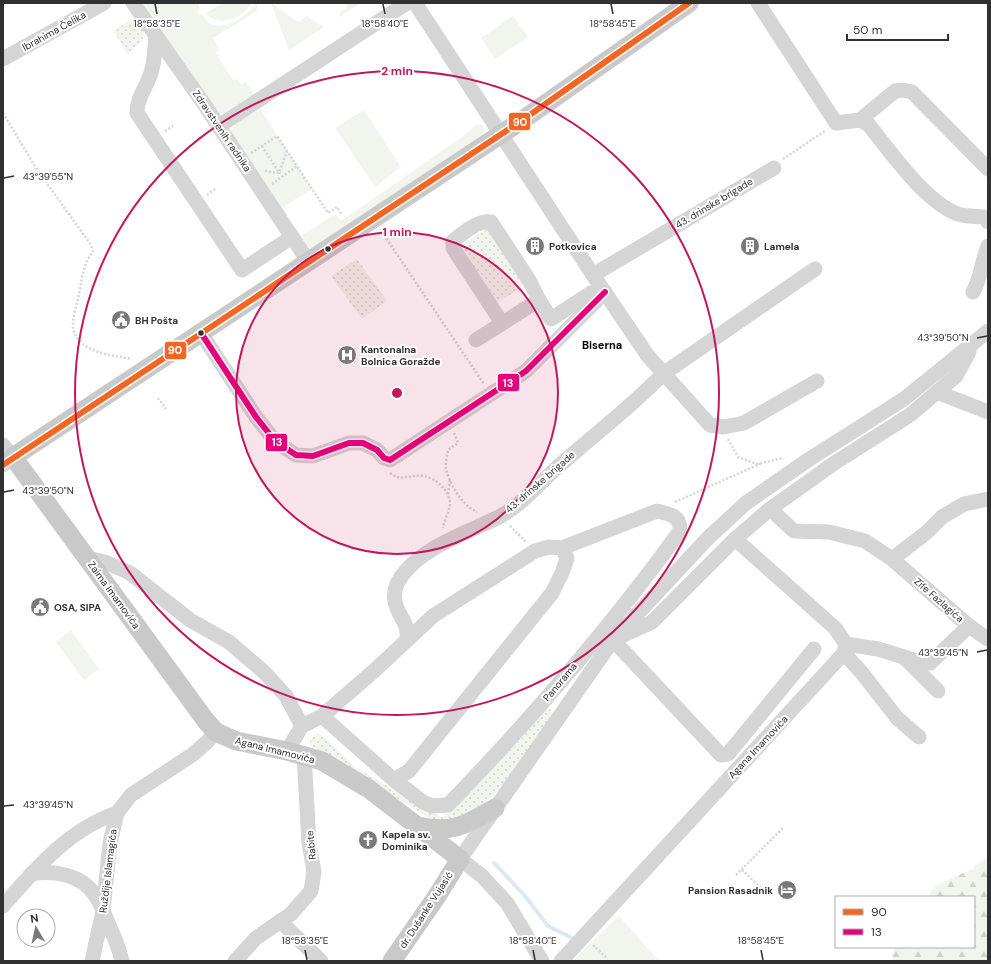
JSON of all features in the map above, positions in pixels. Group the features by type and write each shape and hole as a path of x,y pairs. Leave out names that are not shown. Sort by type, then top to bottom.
{"main road":[{"path":"6,456 154,364 524,119 688,3"},
{"name":"Zaima Imamovića","path":"6,456 87,558 206,722 216,732"},
{"name":"Agana Imamovića","path":"216,732 236,741 296,753 322,761 356,781 460,859"},
{"path":"416,825 432,829 448,830 461,826 495,808"},
{"name":"dr. Dušanke Vujasić","path":"392,961 437,896 460,859"}],"street":[{"name":"Ibrahima Čelika","path":"3,59 104,3"},
{"name":"Zdravstvenih radnika","path":"133,3 219,126 308,261"},
{"path":"219,126 407,3"},
{"path":"415,3 593,275 648,356 710,425 724,427 744,423 816,381"},
{"path":"758,3 836,123 860,120 895,91 902,90 912,92 988,169"},
{"path":"156,35 153,68 148,84 138,101 137,113 242,270 292,237"},
{"path":"860,120 868,124 914,180 941,205 956,214 985,217 988,222"},
{"name":"43. drinske brigade","path":"593,275 774,168"},
{"path":"502,323 453,248 453,241 486,221 491,222 529,280 551,319 591,293 605,292"},
{"path":"972,292 978,282 981,265 988,246"},
{"name":"43. drinske brigade","path":"407,638 408,632 397,611 395,600 397,585 406,569 440,545 476,526 500,516 541,484 559,465 647,390 663,374 815,269"},
{"path":"201,333 256,417 275,441 296,455 313,456 349,443 363,443 377,450 384,458 390,460 526,370 605,292"},
{"path":"476,340 539,300"},
{"path":"460,859 613,640 708,538 746,503 808,460 904,399 972,346 988,331"},
{"path":"613,640 652,622 735,539 770,509 833,464 910,415 956,376 972,346"},
{"path":"937,392 988,412"},
{"path":"892,559 926,533 942,517 964,504 988,499"},
{"name":"Zife Fazlagića","path":"770,509 794,531 828,532 865,541 892,559 969,626 988,639"},
{"path":"302,726 322,716 375,670 407,638 433,616 513,563 535,550 549,546 562,548 657,511"},
{"name":"Panorama","path":"322,716 394,780 423,802 432,806 448,805 526,723 652,571 680,531 678,519 672,515 657,511"},
{"path":"735,539 835,628 845,648 862,673 897,718 919,737"},
{"path":"394,780 409,771 552,593 562,573 567,558 562,548"},
{"path":"87,558 105,562 130,573 190,620 229,642 264,672 286,696 302,726 296,753"},
{"path":"845,648 878,649 905,658 930,663 935,660 969,626"},
{"path":"613,640 721,755 728,754 814,649"},
{"name":"Agana Imamovića","path":"561,961 845,648"},
{"path":"905,658 938,691"},
{"name":"Ruždije Islamagića","path":"92,961 103,911 110,843 117,813 131,795 192,755 216,732"},
{"name":"Rabite","path":"235,961 256,938 291,914 311,891 314,872 296,753"},
{"path":"3,906 31,874 74,835 98,821 117,813"},
{"name":"Agana Imamovića","path":"460,859 482,876 507,903 542,961"},
{"path":"31,874 52,872 75,879 87,886 96,895 119,948 122,961"},
{"path":"280,921 322,961"}],"path":[{"path":"3,113 36,168 91,245 93,251 85,261 73,327 77,338 85,346 109,355 154,364"},
{"path":"774,168 786,155 836,123"},
{"path":"244,164 262,146 277,136 328,213 336,207 342,215"},
{"path":"262,146 282,177"},
{"path":"279,173 287,151"},
{"path":"244,164 279,173"},
{"path":"262,191 297,166"},
{"path":"373,218 491,394"},
{"path":"158,398 166,409"},
{"path":"451,421 453,431 458,438 458,443 448,450 446,468 455,489 464,503 471,510 500,516"},
{"path":"724,427 730,446 738,457 757,464 787,458 808,460"},
{"path":"384,458 391,474 399,478 424,476 442,487 448,494"},
{"path":"657,511 762,463"},
{"path":"440,545 443,526 450,504 448,488 450,478"},
{"path":"442,487 455,489"},
{"path":"736,875 784,828"},
{"path":"742,870 763,890"},
{"path":"584,936 607,958"}],"green space":[{"path":"139,3 198,3 200,10 197,11 199,15 202,14 211,24 223,26 242,17 252,8 255,3 257,3 257,11 213,38 219,49 216,53 233,80 238,79 241,85 246,82 255,96 217,119"},
{"path":"223,3 251,3 248,9 230,20 216,20 211,18 206,13"},
{"path":"271,3 298,22 307,16 324,27 289,50"},
{"path":"347,3 361,3 338,18 342,10 346,9"},
{"path":"136,16 145,29 142,41 127,54 114,31"},
{"path":"513,16 528,37 495,59 481,38"},
{"path":"260,109 312,189 280,209 231,133 235,124"},
{"path":"364,110 401,167 375,187 335,128"},
{"path":"476,125 482,125 484,129 483,135 313,248 306,247 299,237 336,214 341,221 465,135"},
{"path":"491,226 528,283 494,305 456,248"},
{"path":"357,259 387,301 362,319 331,276"},
{"path":"71,630 99,669 84,680 56,642"},
{"path":"547,707 555,714 503,787 477,809 461,820 434,821 310,745 310,741 315,734 322,735 356,768 443,818 520,740"},
{"path":"988,857 988,961 892,961 894,948 975,948 975,896 928,896 936,886 972,869"},
{"path":"619,916 659,961 573,961"}],"waterway":[{"path":"494,863 525,896 548,926 576,940"}],"transit line":[{"name":"90","path":"3,465 524,119 689,3"},
{"name":"13","path":"201,333 256,417 275,441 296,455 313,456 349,443 363,443 377,450 384,458 390,460 526,371 605,292"}],"place":[{"name":"Potkovica","path":"535,246"},
{"name":"Lamela","path":"750,246"},
{"name":"BH Pošta","path":"121,320"},
{"name":"Kantonalna Bolnica Goražde","path":"347,355"},
{"name":"OSA, SIPA","path":"40,607"},
{"name":"Kapela sv. Dominika","path":"368,840"},
{"name":"Pansion Rasadnik","path":"787,890"}],"district":[{"name":"Biserna","path":"602,345"}]}
